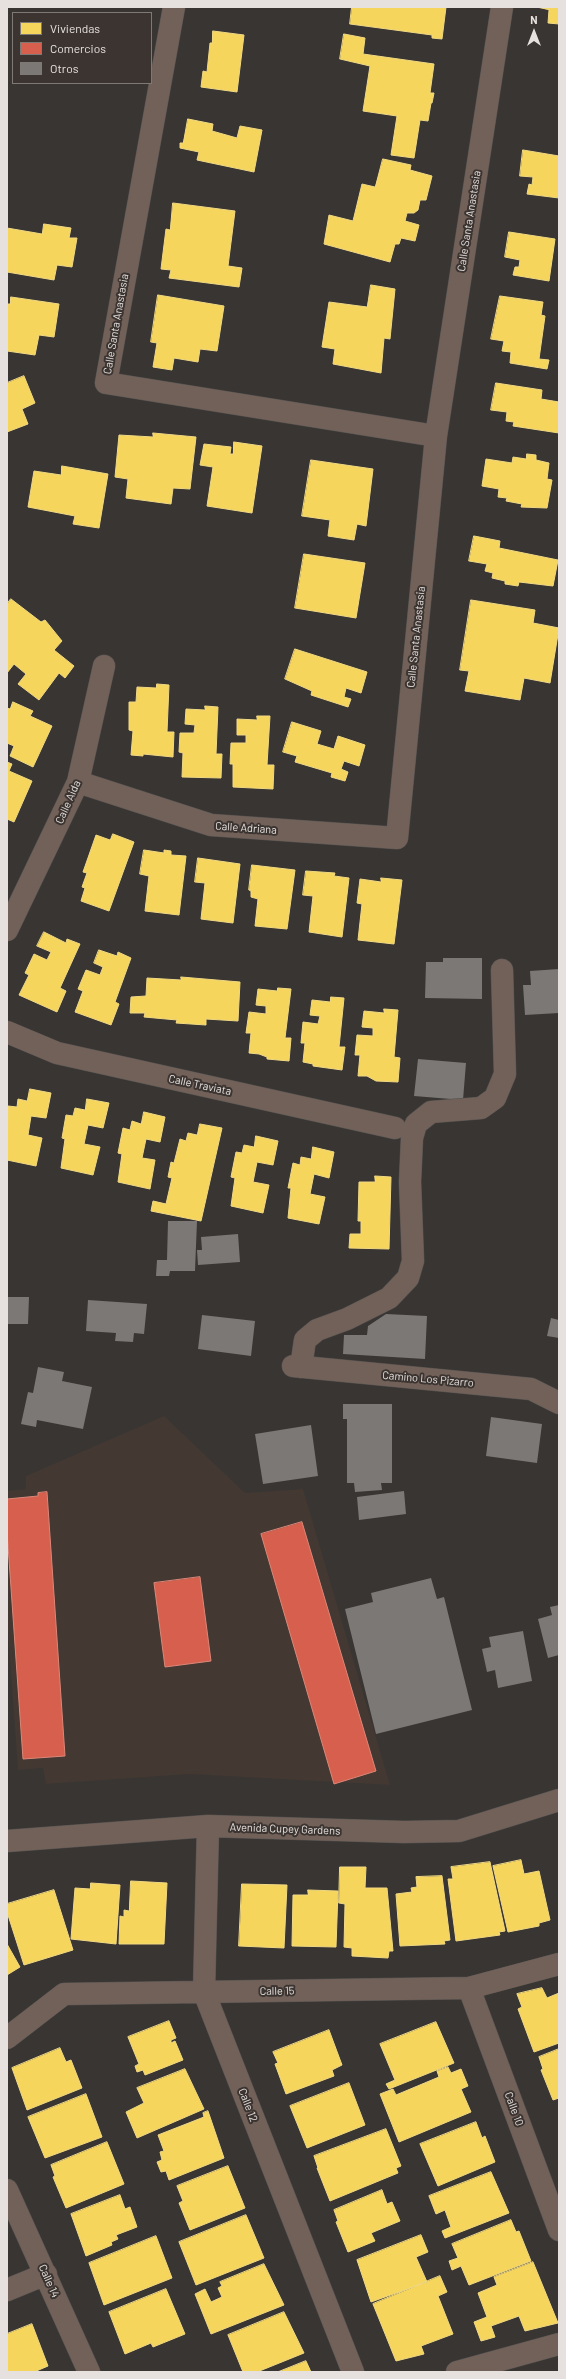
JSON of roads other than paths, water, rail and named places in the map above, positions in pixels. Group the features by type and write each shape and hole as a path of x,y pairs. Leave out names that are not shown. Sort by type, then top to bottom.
{"street":[{"name":"Calle Santa Anastasia","path":"174,7 106,383 436,436"},
{"name":"Calle Santa Anastasia","path":"397,838 436,436 502,7"},
{"name":"Calle Aida","path":"7,930 78,782 104,666"},
{"name":"Calle Adriana","path":"78,782 211,826 397,838"},
{"name":"Camino Los Pizarro","path":"502,970 505,1074 495,1098 481,1108 431,1112 416,1124 412,1138 410,1182 413,1261 408,1278 389,1298 347,1319 317,1330 305,1340 297,1367 531,1389 559,1403"},
{"name":"Calle Traviata","path":"7,1032 57,1053 395,1128"},
{"name":"Avenida Cupey Gardens","path":"7,1841 208,1826 404,1832 459,1831 559,1800"},
{"name":"Calle 12","path":"208,1826 204,1992 353,2372"},
{"name":"Calle 15","path":"7,2038 64,1994 469,1988 559,1964"},
{"name":"Calle 10","path":"469,1988 559,2230"},
{"name":"Calle 14","path":"7,2190 89,2372"},
{"path":"7,2290 46,2274"},
{"path":"457,2372 559,2344"}]}
